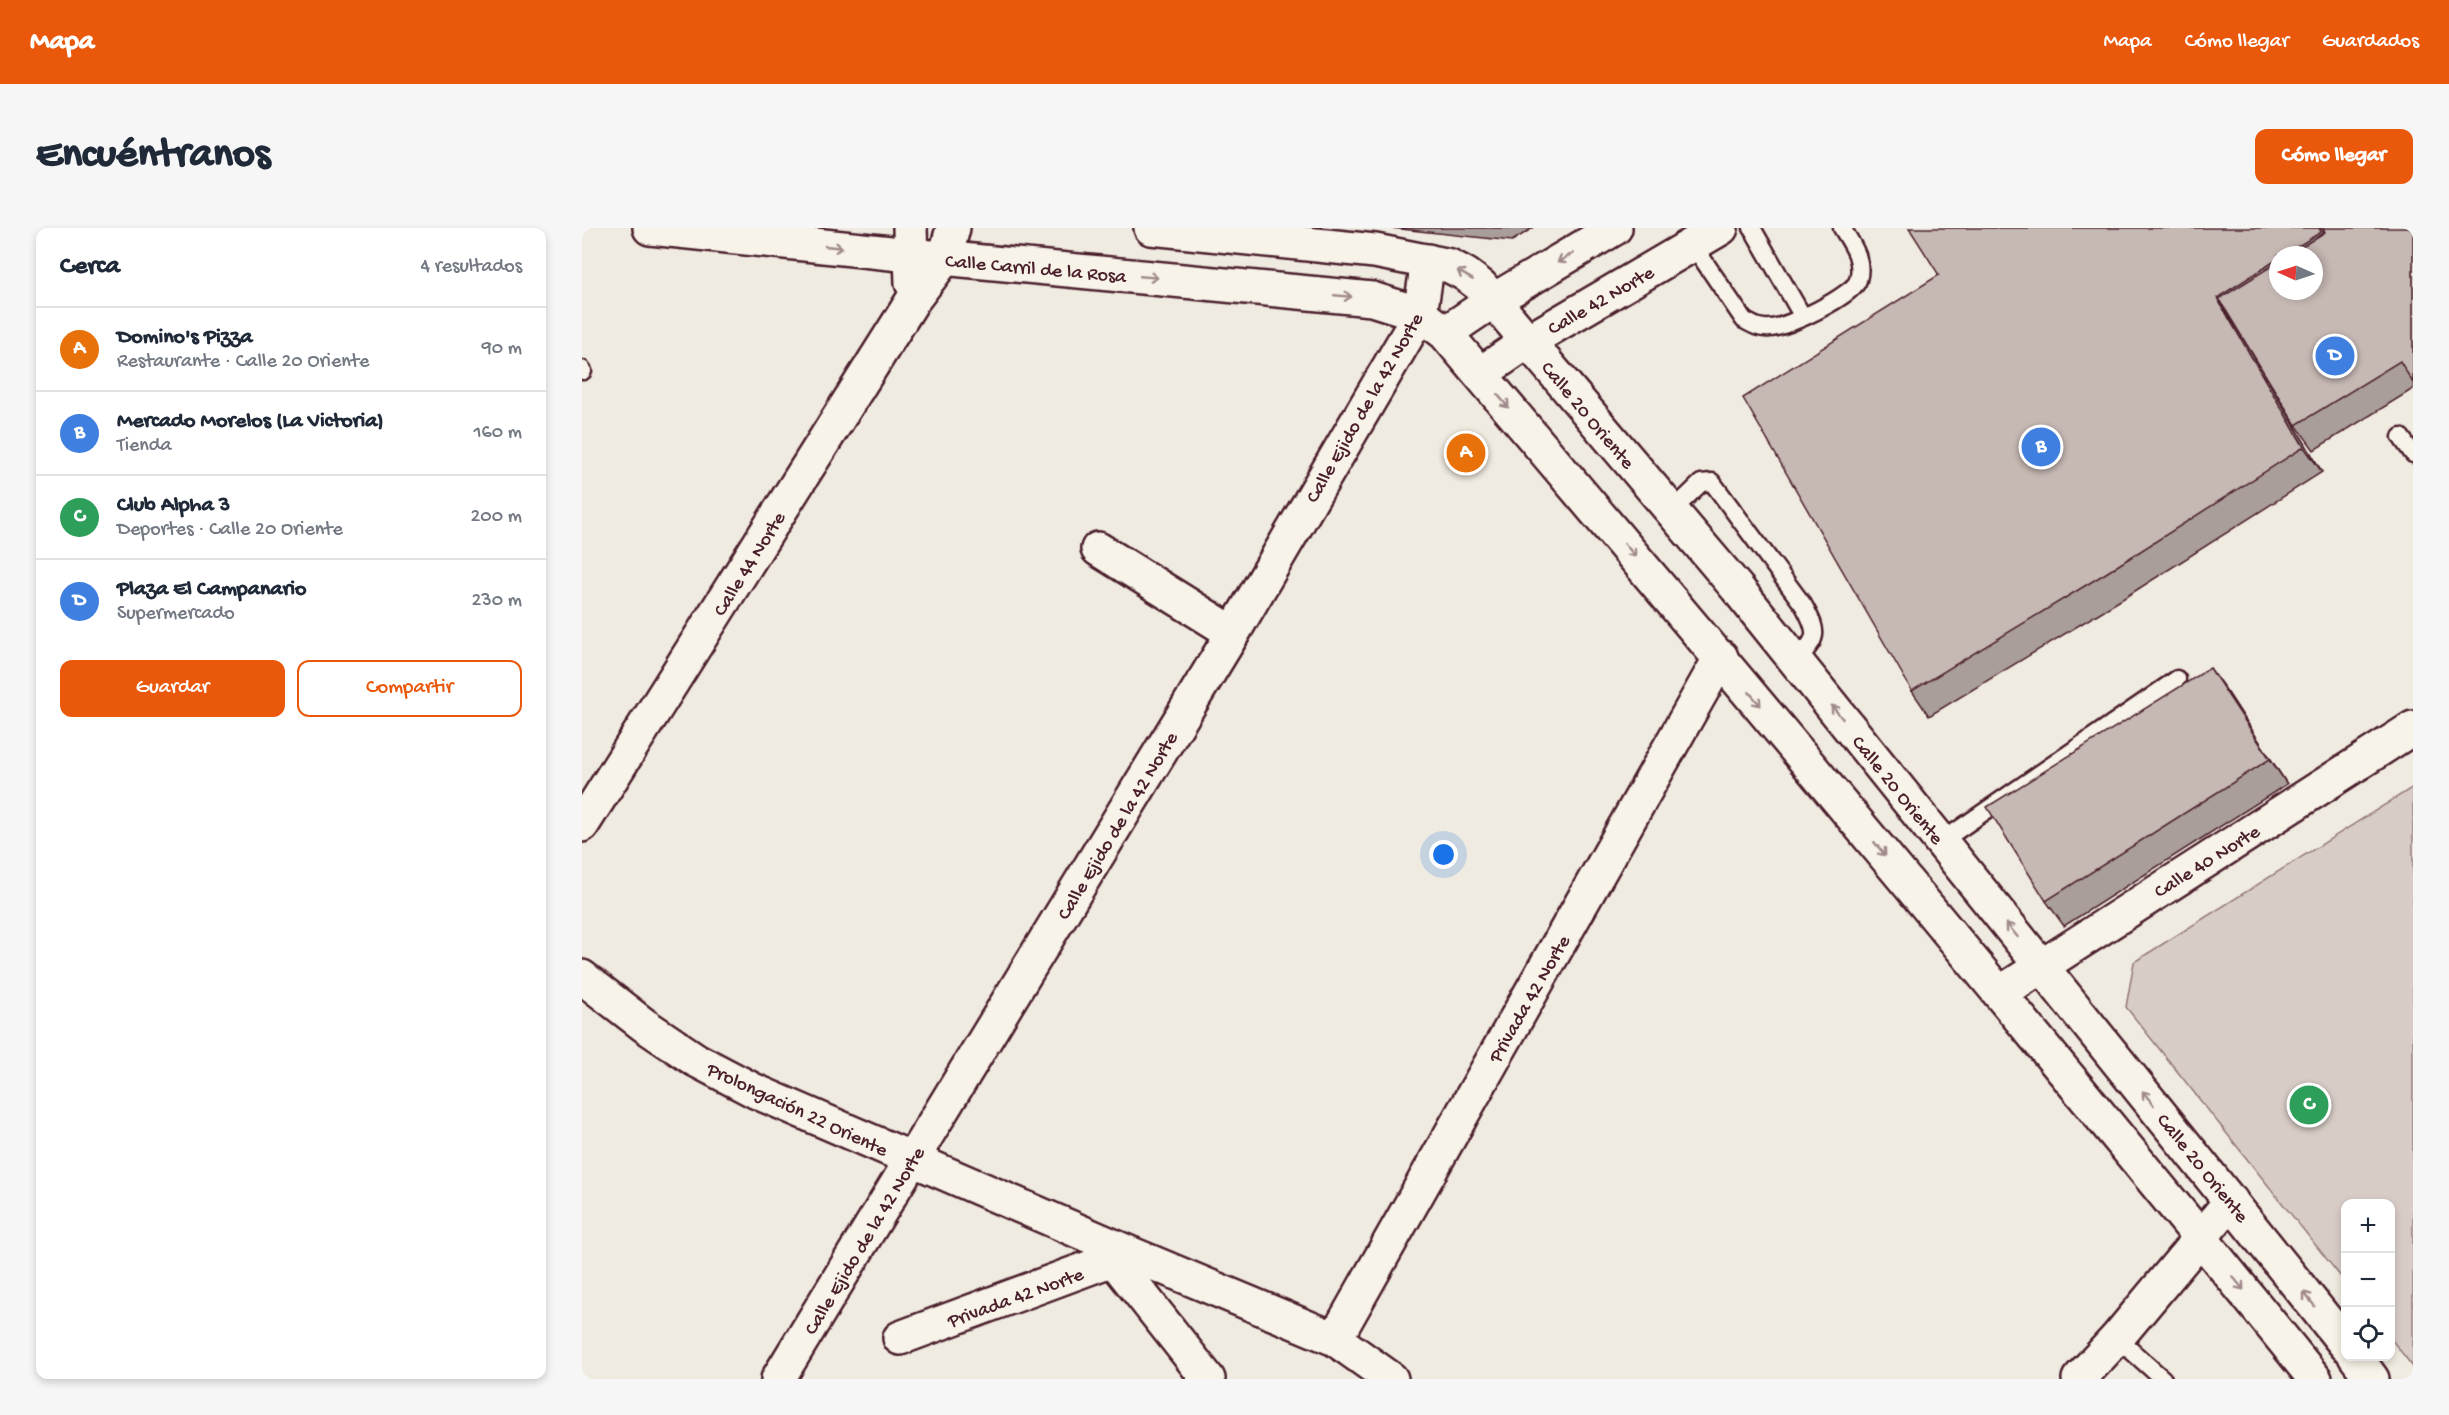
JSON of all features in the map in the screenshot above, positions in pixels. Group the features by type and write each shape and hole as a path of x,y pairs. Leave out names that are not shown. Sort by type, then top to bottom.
{"street":[{"name":"Calle Carril de la Rosa","path":"651,228 949,243 1372,299 1433,323"},
{"path":"1151,228 1375,251 1428,261"},
{"path":"1616,228 1494,300 1433,323 1480,374 1721,657 2000,993 2315,1379"},
{"name":"Calle 42 Norte","path":"1480,374 1527,342 1721,228"},
{"path":"910,242 914,300"},
{"name":"Calle 44 Norte","path":"582,825 949,243"},
{"name":"Calle 20 Oriente","path":"1428,261 1450,266 1465,274 1494,300 1796,661 2341,1339"},
{"name":"Calle Ejido de la 42 Norte","path":"778,1379 1233,633 1433,323 1428,261"},
{"path":"1098,549 1233,633"},
{"name":"Privada 42 Norte","path":"1335,1339 1721,657"},
{"name":"Calle 40 Norte","path":"2000,993 2413,728"},
{"name":"Prolongación 22 Oriente","path":"582,977 644,1025 696,1060 755,1091 1121,1257 1208,1379"},
{"path":"2079,1379 2117,1338 2231,1201"},
{"path":"1121,1257 1335,1339 1391,1379"},
{"name":"Privada 42 Norte","path":"900,1338 1121,1257"},
{"path":"2359,1361 2372,1379"}],"lane":[{"path":"1752,228 1803,317"},
{"path":"1693,245 1744,320 1757,328 1773,328 1803,317 1848,293 1858,282 1860,267 1857,252 1842,228"},
{"path":"2401,437 2413,453"},
{"path":"1671,512 1701,483 1712,483 1812,620 1813,643 1796,661"},
{"path":"1942,841 2177,680"},
{"path":"2117,1338 2163,1379"}],"shaded area":[{"path":"2413,787 2413,1367 2395,1344 2395,1199 2341,1199 2341,1277 2126,1007 2134,962"}],"building":[{"path":"1909,228 2319,228 2321,232 2298,246 2269,246 2269,265 2217,298 2304,447 2106,573 1912,691 1743,398 1939,275"},
{"path":"2323,228 2413,228 2413,383 2400,361 2296,425 2219,299 2269,268 2269,300 2323,300 2323,246 2303,246 2325,232"},
{"path":"2210,668 2270,759 2046,901 1987,807"}],"place":[{"name":"Plaza El Campanario","path":"2335,356"},
{"name":"Mercado Morelos (La Victoria)","path":"2041,447"},
{"name":"Domino's Pizza","path":"1466,453"},
{"name":"Club Alpha 3","path":"2309,1105"}]}
